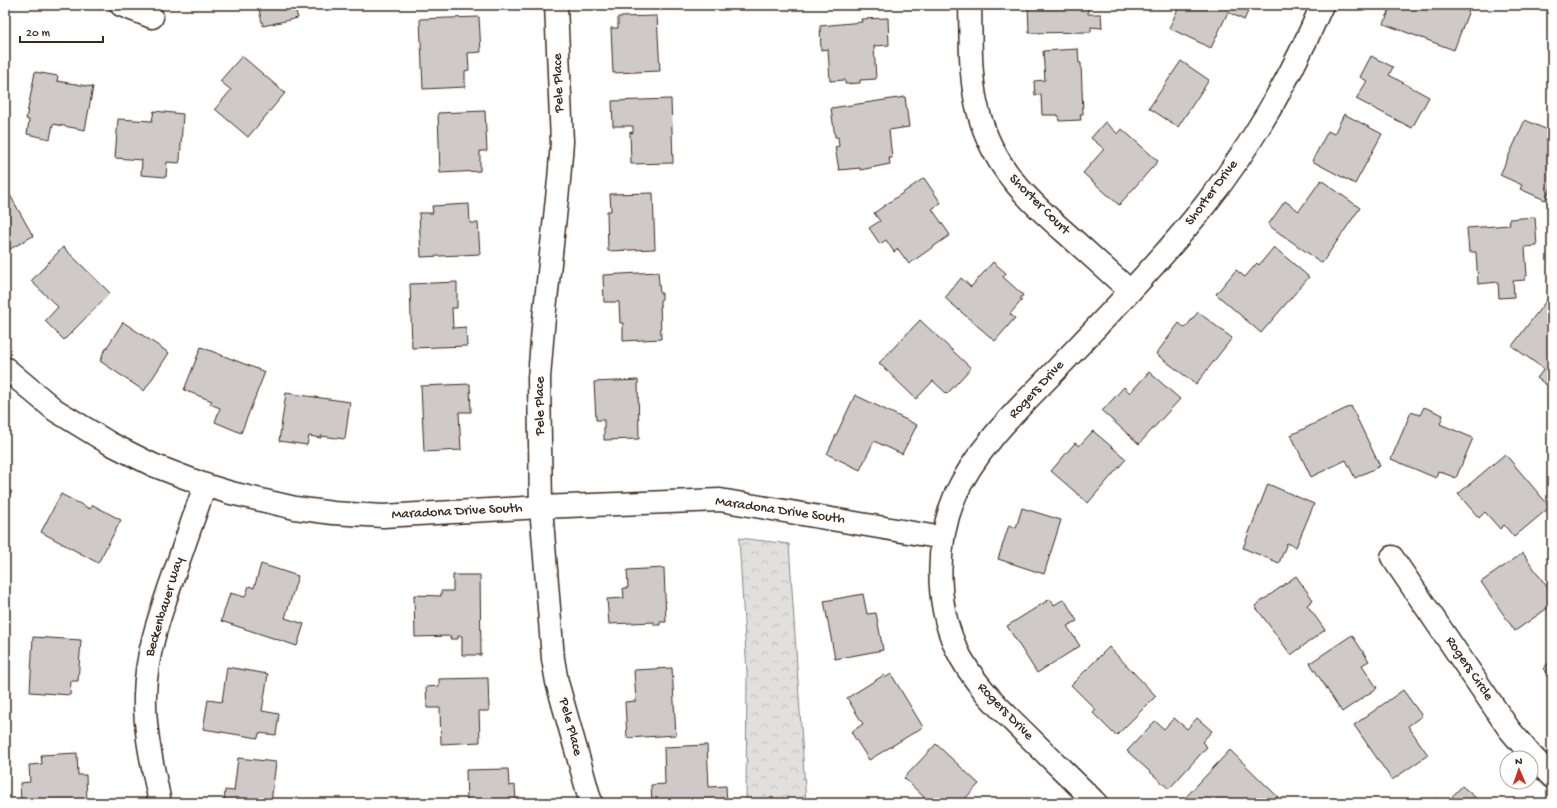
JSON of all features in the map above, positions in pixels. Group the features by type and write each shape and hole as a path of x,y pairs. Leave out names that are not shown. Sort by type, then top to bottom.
{"street":[{"path":"121,5 152,17"},
{"name":"Pele Place","path":"556,5 562,142 540,359 541,507 553,659 557,682 591,803"},
{"name":"Shorter Court","path":"970,5 973,86 978,113 987,140 1002,166 1018,188 1040,210 1130,291"},
{"name":"Shorter Drive","path":"1068,357 1161,257 1205,204 1237,160 1291,72 1322,5"},
{"name":"Rogers Drive","path":"1068,357 989,443 974,462 956,496 947,521 943,538 941,584 944,609 955,646 967,668 989,699 1096,803"},
{"name":"Maradona Drive South","path":"5,368 55,410 109,443 153,465 205,485 258,500 295,508 333,513 383,516 541,507 720,500 943,538"},
{"name":"Beckenbauer Way","path":"160,803 148,740 146,680 156,628 205,485"},
{"name":"Rogers Circle","path":"1392,557 1509,729 1531,756 1552,777"}],"green space":[{"path":"739,538 789,544 806,803 746,803 747,673"}],"building":[{"path":"249,5 294,5 298,18 263,26 258,6 250,8"},
{"path":"1028,5 1088,5 1088,14 1101,14 1102,28 1091,27 1091,32 1029,33"},
{"path":"1180,5 1251,5 1244,20 1228,12 1211,48 1169,28"},
{"path":"1391,5 1471,5 1454,50 1384,24"},
{"path":"657,16 660,71 613,73 611,28 618,28 618,17"},
{"path":"479,17 481,52 468,53 469,70 465,71 465,87 423,89 420,19"},
{"path":"888,18 889,45 874,46 876,79 860,80 860,83 845,84 845,80 830,81 828,49 821,50 820,26 862,22 861,19"},
{"path":"1078,49 1079,63 1081,63 1083,114 1080,114 1081,120 1059,121 1058,115 1042,115 1041,94 1035,95 1034,81 1045,80 1043,51"},
{"path":"242,56 285,93 248,137 215,109 231,90 220,81"},
{"path":"1371,56 1393,67 1389,75 1429,97 1412,128 1356,99 1367,81 1360,77"},
{"path":"1181,61 1209,80 1178,127 1149,108"},
{"path":"35,72 58,76 57,81 93,87 85,130 53,124 50,139 27,134 29,120 26,119"},
{"path":"905,97 909,127 889,130 892,158 889,158 890,164 860,170 860,168 839,170 835,147 839,146 838,137 835,137 831,108"},
{"path":"671,99 673,163 631,164 630,132 633,133 633,126 613,126 612,101"},
{"path":"154,111 183,114 180,160 179,163 167,162 166,177 141,175 142,160 115,158 118,119 152,121"},
{"path":"485,111 487,151 480,151 480,171 440,173 438,113"},
{"path":"1344,114 1382,134 1355,184 1312,161 1328,131 1334,134"},
{"path":"1525,120 1552,132 1552,185 1545,200 1520,189 1522,185 1500,175"},
{"path":"1105,122 1118,134 1122,129 1158,161 1119,205 1083,173 1104,149 1091,138"},
{"path":"924,178 941,203 932,209 950,235 909,264 898,249 894,252 886,240 880,244 869,228 880,221 874,213"},
{"path":"1321,180 1360,208 1322,263 1268,225 1285,201 1299,211"},
{"path":"5,186 33,236 5,252"},
{"path":"653,193 655,249 608,251 607,211 611,211 610,194"},
{"path":"469,204 470,223 478,223 480,254 421,257 419,213 433,213 432,206"},
{"path":"1535,217 1537,246 1525,247 1527,276 1525,276 1525,280 1513,281 1514,297 1499,298 1498,282 1478,284 1476,252 1469,252 1467,228 1510,225 1509,219"},
{"path":"63,247 110,293 64,340 45,321 58,307 31,281"},
{"path":"1274,247 1309,277 1261,333 1216,294 1236,270 1245,277 1257,263 1259,265"},
{"path":"993,262 1006,273 1003,277 1023,295 1020,299 1022,300 1010,314 1015,318 995,341 945,298 961,278 971,287"},
{"path":"658,272 660,294 662,293 662,299 660,300 661,339 623,341 623,323 620,323 619,302 604,302 603,275"},
{"path":"457,282 457,308 452,308 453,328 466,327 467,346 412,348 410,284"},
{"path":"1552,293 1552,389 1537,378 1544,369 1512,346"},
{"path":"1198,312 1232,338 1196,384 1156,354 1179,323 1185,328"},
{"path":"920,320 971,368 947,394 933,381 916,399 879,363"},
{"path":"123,322 169,353 144,391 100,361 103,356 102,355"},
{"path":"201,347 265,372 241,433 215,422 220,408 210,404 212,401 184,390"},
{"path":"1149,372 1180,399 1139,444 1102,411 1124,387 1130,393"},
{"path":"638,380 639,439 604,440 604,420 596,420 594,382"},
{"path":"470,384 471,412 459,412 461,450 424,452 421,386"},
{"path":"286,393 350,402 345,439 309,436 307,445 279,441"},
{"path":"855,395 917,425 902,454 874,441 860,470 827,454"},
{"path":"1351,406 1380,466 1355,478 1346,460 1311,477 1291,435"},
{"path":"1424,407 1443,415 1440,424 1473,438 1456,478 1438,471 1436,478 1391,459 1411,412 1420,415"},
{"path":"1093,431 1126,459 1088,503 1051,471 1075,443 1079,446"},
{"path":"1505,454 1550,507 1514,537 1504,525 1500,529 1485,512 1479,518 1458,494"},
{"path":"1268,484 1314,504 1296,547 1287,543 1279,563 1243,548"},
{"path":"5,487 12,492 5,501"},
{"path":"61,494 90,509 93,505 121,520 98,563 41,532"},
{"path":"1022,508 1061,520 1044,574 998,559 1009,525 1016,528"},
{"path":"1523,553 1552,594 1552,605 1515,631 1481,582"},
{"path":"261,564 298,576 285,618 304,624 297,646 221,621 230,593 245,597 249,586 254,588"},
{"path":"664,568 666,622 660,622 660,625 654,625 654,622 609,624 607,599 624,598 623,588 628,588 627,570"},
{"path":"453,575 480,575 481,655 462,655 462,636 458,636 458,639 450,639 451,636 415,637 414,595 441,596 441,591 453,591"},
{"path":"1296,576 1313,600 1307,605 1325,630 1291,655 1255,606"},
{"path":"863,594 867,614 876,613 883,650 835,659 824,601"},
{"path":"1050,599 1054,605 1064,599 1077,621 1067,626 1080,646 1037,673 1007,626"},
{"path":"1352,635 1369,661 1362,665 1377,688 1342,712 1310,663"},
{"path":"33,637 81,640 78,681 71,681 70,695 30,692"},
{"path":"1109,647 1156,696 1116,736 1093,713 1096,710 1071,685"},
{"path":"1552,659 1552,677 1543,669"},
{"path":"227,667 268,674 262,711 279,714 276,735 259,733 258,738 203,729 208,700 222,702"},
{"path":"672,668 676,735 627,738 625,702 636,701 634,670"},
{"path":"891,674 923,727 869,760 851,732 863,724 847,698 884,675 885,678"},
{"path":"488,678 489,711 479,711 480,742 441,744 440,708 427,708 426,687 439,686 439,679"},
{"path":"1403,690 1422,716 1408,726 1428,755 1392,780 1354,725"},
{"path":"1174,718 1187,729 1197,718 1212,731 1202,742 1207,747 1169,789 1127,751 1155,721 1164,729"},
{"path":"936,744 979,784 961,803 930,803 904,778"},
{"path":"707,745 709,787 726,786 727,803 652,803 651,785 665,784 664,747"},
{"path":"1230,750 1278,797 1272,803 1188,803 1184,799"},
{"path":"77,753 78,775 86,775 87,803 21,803 20,783 30,782 29,765 42,764 41,755"},
{"path":"238,758 276,762 271,803 224,803 225,790 234,791"},
{"path":"508,769 509,786 515,785 516,803 467,803 466,770"},
{"path":"1462,786 1482,803 1446,803"},
{"path":"1435,798 1441,803 1431,803"}]}
